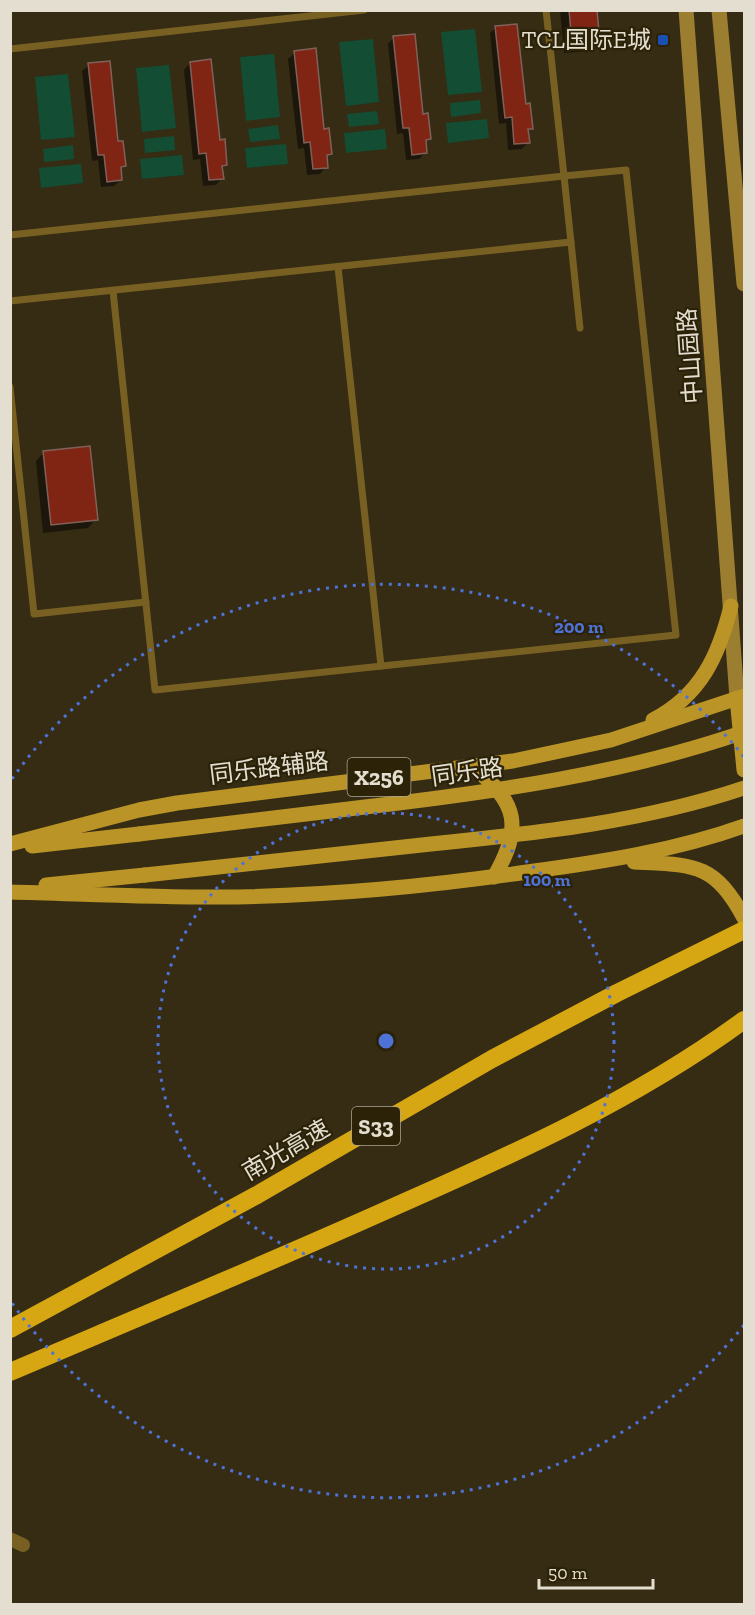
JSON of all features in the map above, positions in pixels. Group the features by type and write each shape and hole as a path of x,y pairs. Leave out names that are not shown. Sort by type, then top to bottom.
{"highway":[{"name":"南光高速","path":"10,1329 257,1195 492,1059 744,930"},
{"path":"10,1372 258,1267 534,1143 627,1095 744,1020"}],"main road":[{"name":"中山园路","path":"686,10 731,606 741,697"},
{"path":"719,10 744,284"},
{"path":"611,740 662,716 686,698 702,679 714,659 724,636 731,606"},
{"path":"741,697 744,770"},
{"name":"同乐路辅路","path":"10,846 128,813 177,803 524,758 611,740 741,697"},
{"name":"同乐路","path":"10,846 139,834 473,794 537,784 656,759 744,732"},
{"path":"472,766 497,788 506,800 510,813 512,828 510,845 494,877"},
{"path":"10,891 555,831 653,814 744,788"},
{"path":"10,891 235,897 429,885 613,860 698,842 744,826"},
{"path":"613,860 678,863 693,866 721,883 744,918"}],"lane":[{"path":"10,49 364,10"},
{"path":"546,10 580,328"},
{"path":"10,235 626,170 676,635 155,690 113,291"},
{"path":"10,301 571,242"},
{"path":"338,267 381,666"},
{"path":"10,387 34,614 146,602"}],"green space":[{"path":"475,29 482,92 448,95 441,32"},
{"path":"373,39 379,102 346,106 339,42"},
{"path":"274,54 280,117 246,121 240,57"},
{"path":"169,65 176,128 142,132 136,68"},
{"path":"68,74 75,137 41,140 35,77"},
{"path":"480,100 481,113 451,117 450,103"},
{"path":"377,111 379,124 349,127 347,114"},
{"path":"487,119 489,138 448,143 446,123"},
{"path":"278,125 280,139 250,142 248,129"},
{"path":"385,129 387,149 346,153 344,133"},
{"path":"174,136 175,150 145,153 144,139"},
{"path":"286,144 288,164 247,168 245,148"},
{"path":"73,145 74,159 44,162 43,149"},
{"path":"182,155 184,175 142,179 140,159"},
{"path":"81,164 83,183 41,188 39,168"}],"building":[{"path":"569,10 597,10 600,43 572,45"},
{"path":"517,24 526,104 530,103 533,129 528,129 530,143 514,144 512,117 505,118 495,26"},
{"path":"415,34 423,114 428,113 431,139 426,140 427,153 412,155 409,128 403,128 393,36"},
{"path":"316,48 324,129 329,128 332,154 327,155 328,168 313,169 310,142 304,143 294,51"},
{"path":"211,59 220,140 225,139 227,165 222,166 224,179 209,180 206,153 199,154 190,62"},
{"path":"110,61 118,141 123,141 126,166 121,167 122,180 107,182 104,155 98,155 88,63"},
{"path":"90,446 98,520 51,525 43,451"}],"place":[{"name":"TCL国际E城","path":"663,40"}]}
